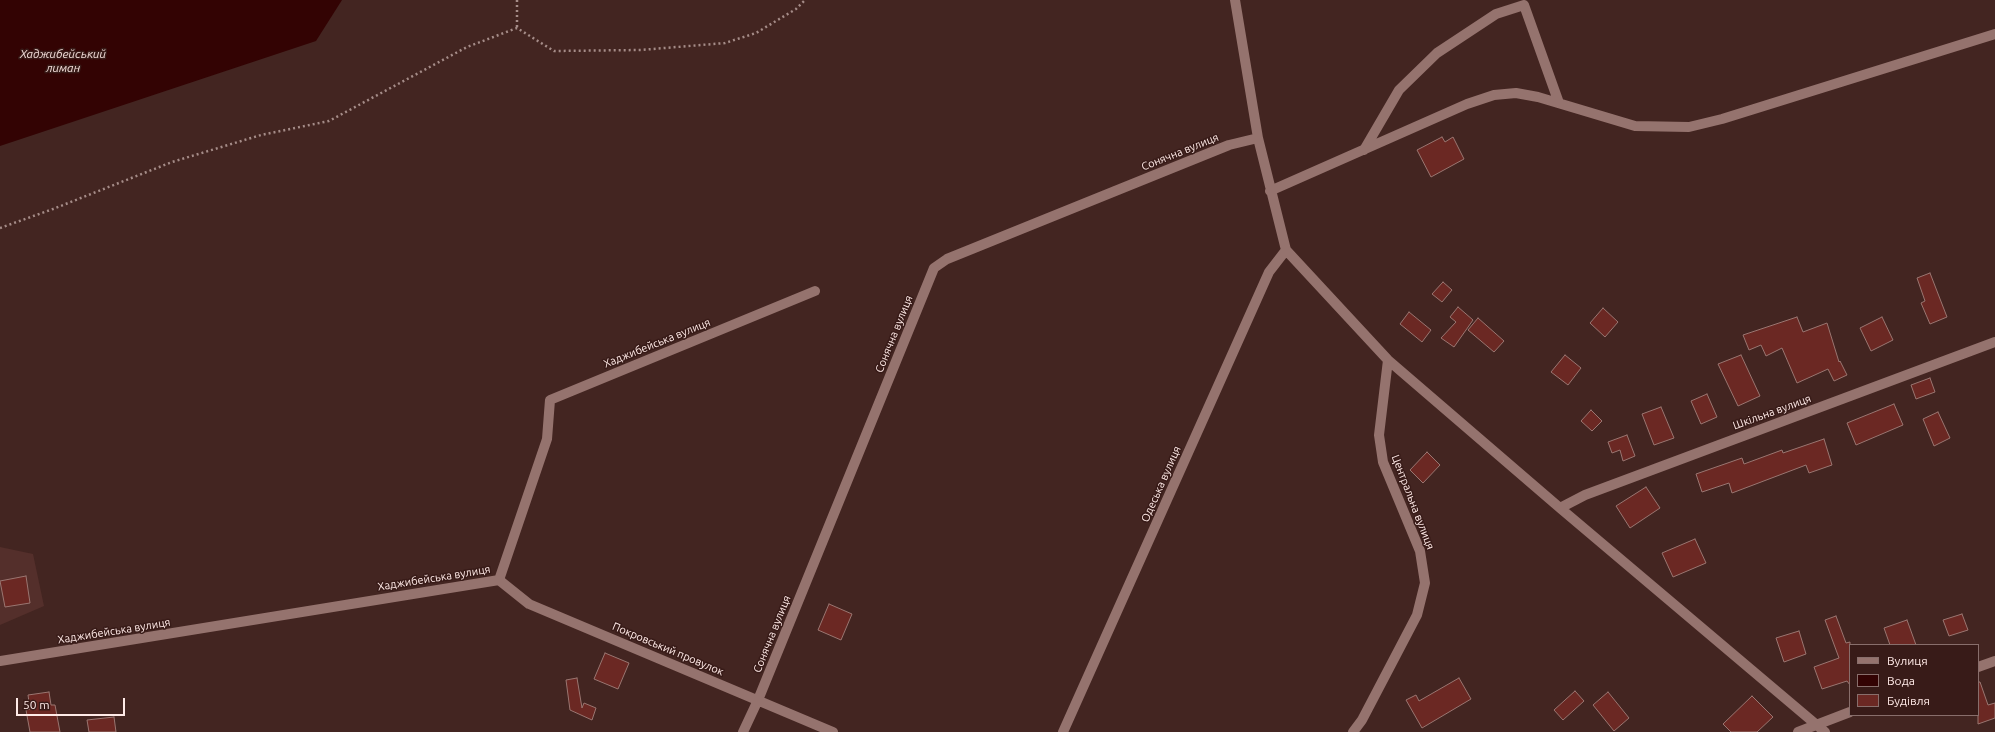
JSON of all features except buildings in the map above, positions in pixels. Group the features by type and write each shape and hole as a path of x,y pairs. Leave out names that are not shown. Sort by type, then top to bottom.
{"street":[{"path":"1235,0 1258,138 1270,191 1286,250 1388,360 1560,508 1825,732"},
{"path":"1364,150 1399,90 1438,54 1496,14 1524,5 1559,103"},
{"path":"1270,191 1467,104 1494,95 1516,93 1538,97 1635,126 1689,127 1722,119 1995,34"},
{"name":"Сонячна вулиця","path":"743,732 758,700 934,268 947,259 1222,148 1258,138"},
{"name":"Одеська вулиця","path":"1063,732 1269,272 1286,250"},
{"name":"Хаджибейська вулиця","path":"0,661 499,580 547,439 550,400 814,291"},
{"name":"Шкільна вулиця","path":"1560,508 1585,495 1995,342"},
{"name":"Центральна вулиця","path":"1353,732 1362,720 1417,615 1425,583 1420,551 1383,462 1379,435 1388,360"},
{"name":"Покровський провулок","path":"499,580 529,604 833,732"},
{"path":"1979,667 1995,660"},
{"path":"1798,732 1849,712"}],"path":[{"path":"517,0 517,28"},
{"path":"517,28 554,51 641,50 725,43 756,33 796,9 805,0"},
{"path":"0,228 53,209 172,162 261,135 329,121 467,47 517,28"}],"shaded area":[{"path":"0,547 33,554 44,606 0,625"}],"water":[{"name":"Хаджибейський лиман","path":"0,0 342,0 316,41 0,146"}]}
